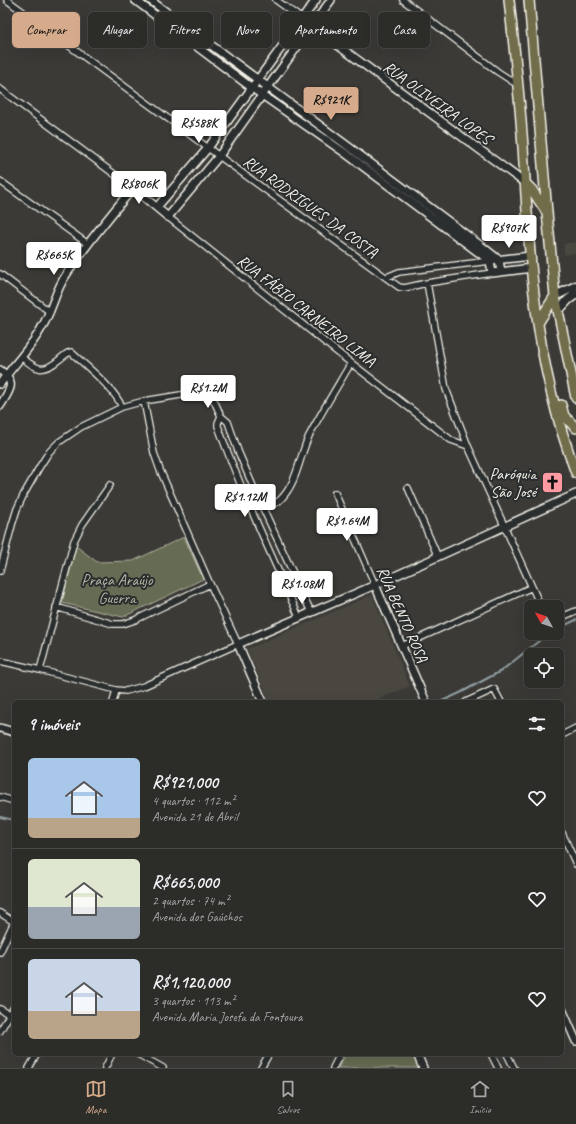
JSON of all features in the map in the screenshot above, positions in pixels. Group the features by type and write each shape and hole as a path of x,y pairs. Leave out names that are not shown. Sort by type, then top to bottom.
{"main road":[{"path":"510,0 532,268 538,323 550,388 569,455 576,473"},
{"path":"529,0 555,296 576,398"},
{"path":"525,183 532,190 547,212"},
{"path":"538,323 555,296 576,286"},
{"path":"558,311 576,294"},
{"path":"550,388 556,392 564,416 576,428"}],"street":[{"name":"RUA RODRIGUES DA COSTA","path":"7,0 394,284 404,288 492,273"},
{"path":"136,0 252,88 347,150"},
{"path":"150,0 268,87 347,150 499,260 500,272"},
{"name":"RUA OLIVEIRA LOPES","path":"276,0 292,12"},
{"path":"308,12 316,0"},
{"path":"323,12 331,0"},
{"path":"403,0 498,72 518,85"},
{"path":"157,208 208,148 281,48"},
{"path":"168,217 220,156 297,48"},
{"name":"RUA OLIVEIRA LOPES","path":"341,48 525,183"},
{"path":"0,89 133,188 88,244 65,276 42,327 21,357 0,382"},
{"path":"0,181 88,244"},
{"path":"389,181 490,261 492,273 532,268"},
{"name":"RUA FÁBIO CARNEIRO LIMA","path":"133,188 351,363 451,440 468,446"},
{"path":"387,278 399,272 531,256"},
{"path":"0,274 50,312"},
{"path":"427,283 446,389 468,446 538,600"},
{"path":"21,357 38,368 44,369 52,366 68,352 71,352 109,388 122,407"},
{"path":"264,508 280,500 289,488 297,473 302,452 309,436 351,363"},
{"path":"0,370 7,375 11,386 10,391 0,406"},
{"path":"0,571 17,510 31,480 49,452 59,442 70,433 122,407 144,401 202,391 211,394 221,416 228,422 238,451 255,491 311,612"},
{"path":"144,401 154,452 160,470 262,700"},
{"path":"221,416 218,426 228,455 299,617"},
{"path":"228,455 238,451"},
{"path":"40,670 74,541 82,525 110,485"},
{"path":"408,488 438,557"},
{"path":"245,496 255,491"},
{"name":"RUA BENTO ROSA","path":"335,493 425,700"},
{"path":"0,661 116,690 126,691 144,686 299,617 376,585 576,494"},
{"path":"56,608 113,624 123,624 135,620 210,584"},
{"path":"402,646 532,586"},
{"path":"564,616 576,610"},
{"path":"470,700 494,689 500,700"},
{"path":"114,700 116,690"},
{"path":"0,728 12,731"},
{"path":"564,734 576,728"},
{"path":"0,797 12,800"},
{"path":"564,837 576,864"},
{"path":"0,913 12,921"},
{"path":"0,952 12,926"},
{"path":"0,1009 12,1016 0,1031"},
{"path":"564,1014 576,1041"},
{"path":"29,1068 36,1056"},
{"path":"105,1068 111,1056"},
{"path":"142,1056 163,1068"},
{"path":"261,1068 268,1056"},
{"path":"332,1068 339,1056"},
{"path":"418,1056 423,1068"},
{"path":"492,1056 498,1068"},
{"path":"508,1056 514,1068"}],"shaded area":[{"path":"576,242 576,253 564,255 564,244"},
{"path":"372,595 410,686 377,700 269,700 247,649"}],"green space":[{"name":"Praça Araújo Guerra","path":"184,537 203,579 123,617 62,603 76,546 97,562 133,561"},
{"path":"345,1056 415,1056 420,1068 338,1068"}],"waterway":[{"path":"564,626 576,620"},
{"path":"444,700 501,671 540,640"},
{"path":"0,817 12,820"}],"place":[{"name":"Paróquia São José","path":"552,482"}]}
